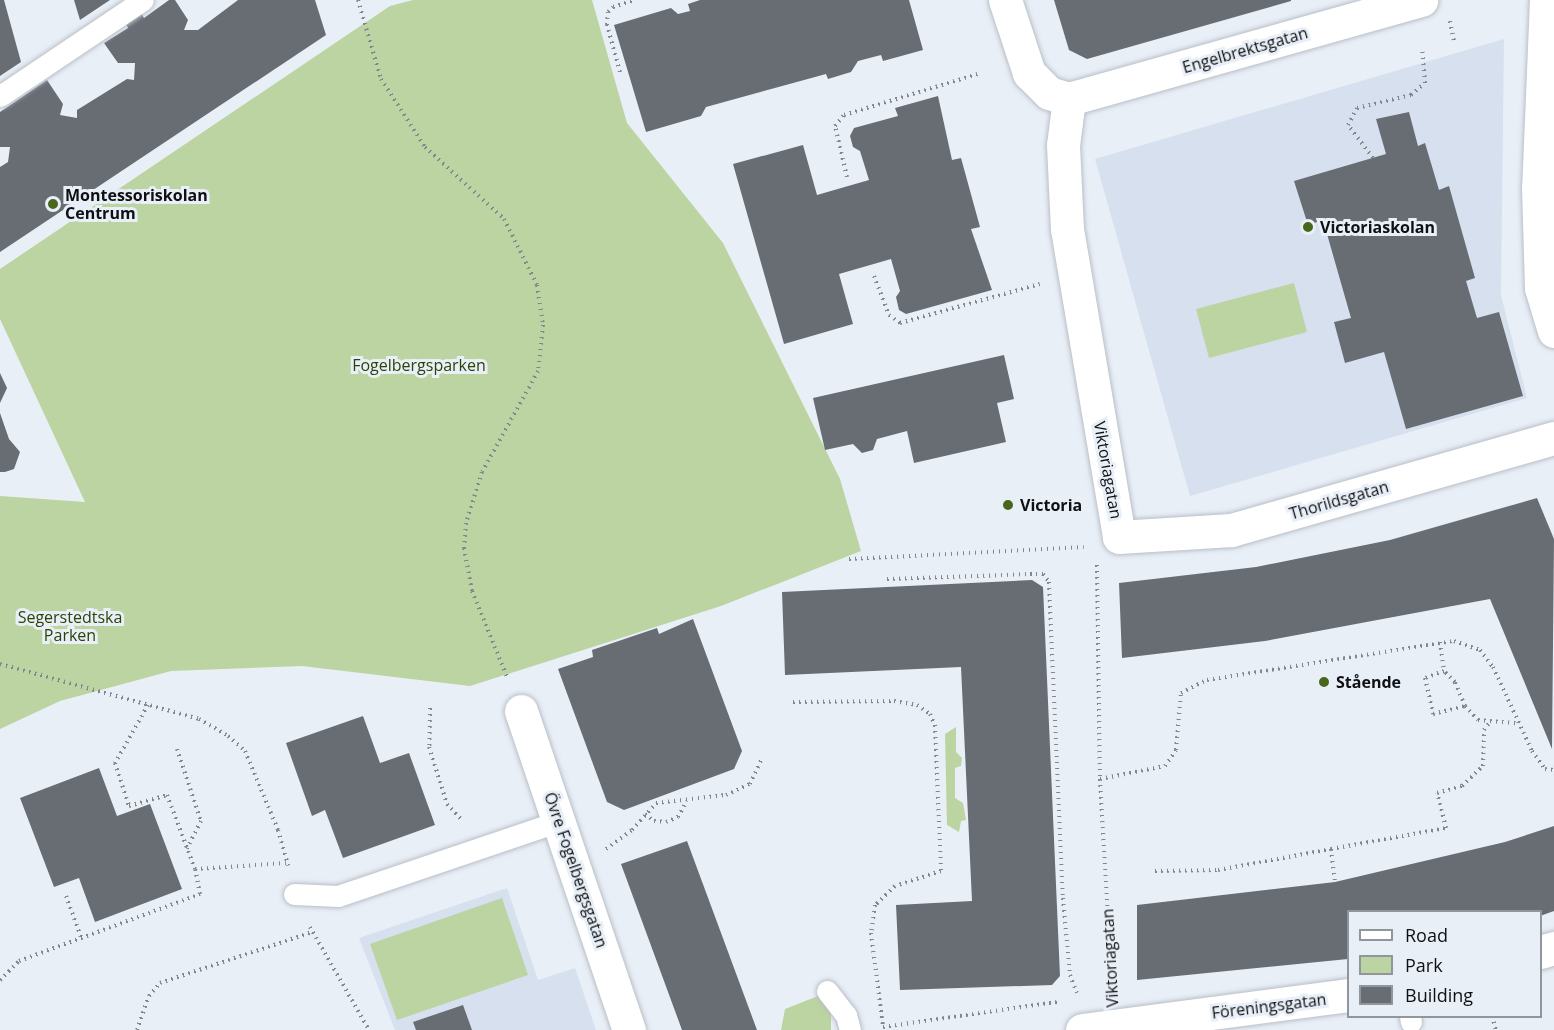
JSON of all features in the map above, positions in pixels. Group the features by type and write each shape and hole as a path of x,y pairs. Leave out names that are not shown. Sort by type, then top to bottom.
{"street":[{"path":"1005,0 1029,73 1050,93 1069,99"},
{"name":"Engelbrektsgatan","path":"1069,99 1421,0"},
{"path":"1546,0 1538,187 1541,288 1554,331"},
{"name":"Viktoriagatan","path":"1069,99 1063,145 1067,229 1108,542"},
{"name":"Thorildsgatan","path":"1108,542 1231,530 1554,438"},
{"name":"Övre Fogelbergsgatan","path":"521,711 630,1030"},
{"name":"Föreningsgatan","path":"1097,1021 1347,995"}],"lane":[{"path":"0,96 144,0"},
{"path":"294,894 338,896 480,850 560,821"},
{"path":"827,991 846,1014 849,1030"}],"path":[{"path":"358,0 381,79 425,147 504,219 537,285 543,325 538,371 474,489 464,548 472,591 521,711"},
{"path":"620,72 607,25 608,12 635,0"},
{"path":"1373,158 1348,125 1357,108 1411,95 1425,83 1422,51"},
{"path":"847,177 835,126 844,115 981,73"},
{"path":"874,276 889,315 900,323 1043,282"},
{"path":"849,559 1108,542"},
{"name":"Viktoriagatan","path":"1097,1021 1100,778 1108,542"},
{"path":"887,579 1043,574 1049,582 1063,898 1070,975 1097,1021"},
{"path":"1100,778 1165,766 1176,750 1181,693 1207,680 1454,641 1480,650 1509,697 1516,723 1545,769 1554,770"},
{"path":"1440,642 1444,671 1455,682 1465,706 1478,720 1489,723 1516,723"},
{"path":"0,664 199,719 228,736 245,751 278,830 287,863 195,869"},
{"path":"1444,671 1425,678 1433,714 1465,706"},
{"path":"793,702 894,700 917,705 930,714 935,724 941,872 895,886 875,905 871,933 884,1027"},
{"path":"0,980 19,961 81,936 201,894 195,869 167,795 129,807 115,763 148,705"},
{"path":"430,708 429,747 447,804 480,850"},
{"path":"1155,871 1218,870 1446,828 1437,794 1462,786 1483,765 1484,730 1489,723"},
{"path":"177,749 201,821 187,849"},
{"path":"602,852 632,830 656,803 726,795 750,784 762,758"},
{"path":"645,814 654,821 666,822 678,817 687,801"},
{"path":"1331,849 1335,882"},
{"path":"294,894 312,932 369,1030"},
{"path":"66,896 81,936"},
{"path":"137,1030 149,996 160,983 312,932"},
{"path":"875,1028 1069,1001"}],"shaded area":[{"name":"Victoriaskolan","path":"1504,39 1501,295 1527,398 1190,496 1095,159"},
{"path":"507,888 538,980 575,968 596,1030 395,1030 359,938"}],"green space":[{"name":"Fogelbergsparken","path":"413,0 592,0 627,123 723,243 840,479 861,551 721,606 470,686 302,666 171,671 60,701 0,729 0,496 85,502 0,319 0,269 390,6"},
{"path":"1294,283 1307,332 1209,358 1196,309"},
{"path":"956,727 956,752 962,758 961,766 955,768 955,798 963,803 966,820 961,821 959,832 947,825 945,734"},
{"path":"502,898 528,975 397,1020 370,944"},
{"path":"818,996 831,1011 831,1030 781,1030 785,1009"}],"building":[{"path":"0,0 4,0 21,62 0,76"},
{"path":"74,0 110,0 80,20"},
{"path":"169,0 175,0 188,20 184,30 198,30 238,0 315,0 326,35 0,252 0,167 8,162 10,147 0,147 0,112 47,80 63,104 60,115 77,118 77,110 127,79 134,80 135,63 118,63 104,43 128,28 125,22 141,13 144,18"},
{"path":"700,0 909,0 923,50 883,61 881,55 858,61 851,72 828,79 826,74 706,107 701,116 646,132 614,25 671,8 678,14 690,11 688,4"},
{"path":"1054,0 1291,1 1087,59 1069,50"},
{"path":"938,96 952,160 961,158 980,227 971,229 992,290 906,314 899,310 896,297 900,291 891,259 839,274 853,324 784,344 733,164 803,145 817,195 869,180 860,151 853,147 850,136 854,128 898,116 895,108"},
{"path":"1409,112 1418,146 1425,143 1439,190 1449,186 1475,278 1466,281 1477,318 1499,312 1523,396 1406,429 1384,352 1345,363 1334,322 1351,318 1323,220 1308,225 1294,181 1386,154 1376,119"},
{"path":"1004,355 1014,399 997,403 1006,442 914,463 907,431 877,439 873,450 862,453 853,444 825,450 813,398"},
{"path":"0,373 7,388 0,403"},
{"path":"0,413 9,439 20,452 14,469 5,472 0,472"},
{"path":"1537,498 1554,539 1552,749 1490,599 1265,641 1122,658 1119,583 1256,567 1390,540"},
{"path":"1032,580 1043,587 1060,976 1052,985 900,990 896,905 972,901 961,667 785,675 782,592"},
{"path":"693,619 742,751 734,769 624,810 607,802 558,669 593,657 592,650 657,628 659,634"},
{"path":"363,716 380,763 409,753 435,825 343,858 325,810 312,816 286,743"},
{"path":"99,768 117,816 150,804 182,889 95,922 79,878 54,887 20,798"},
{"path":"1554,826 1554,911 1542,915 1542,910 1347,910 1347,959 1137,980 1137,905 1335,882 1505,842"},
{"path":"687,841 757,1030 682,1030 621,864"},
{"path":"463,1005 472,1030 416,1030 413,1022"}],"place":[{"name":"Montessoriskolan Centrum","path":"53,204"},
{"name":"Victoriaskolan","path":"1308,227"},
{"name":"Victoria","path":"1008,505"},
{"name":"Stående","path":"1324,682"}],"park label":[{"name":"Segerstedtska Parken","path":"70,626"}]}
